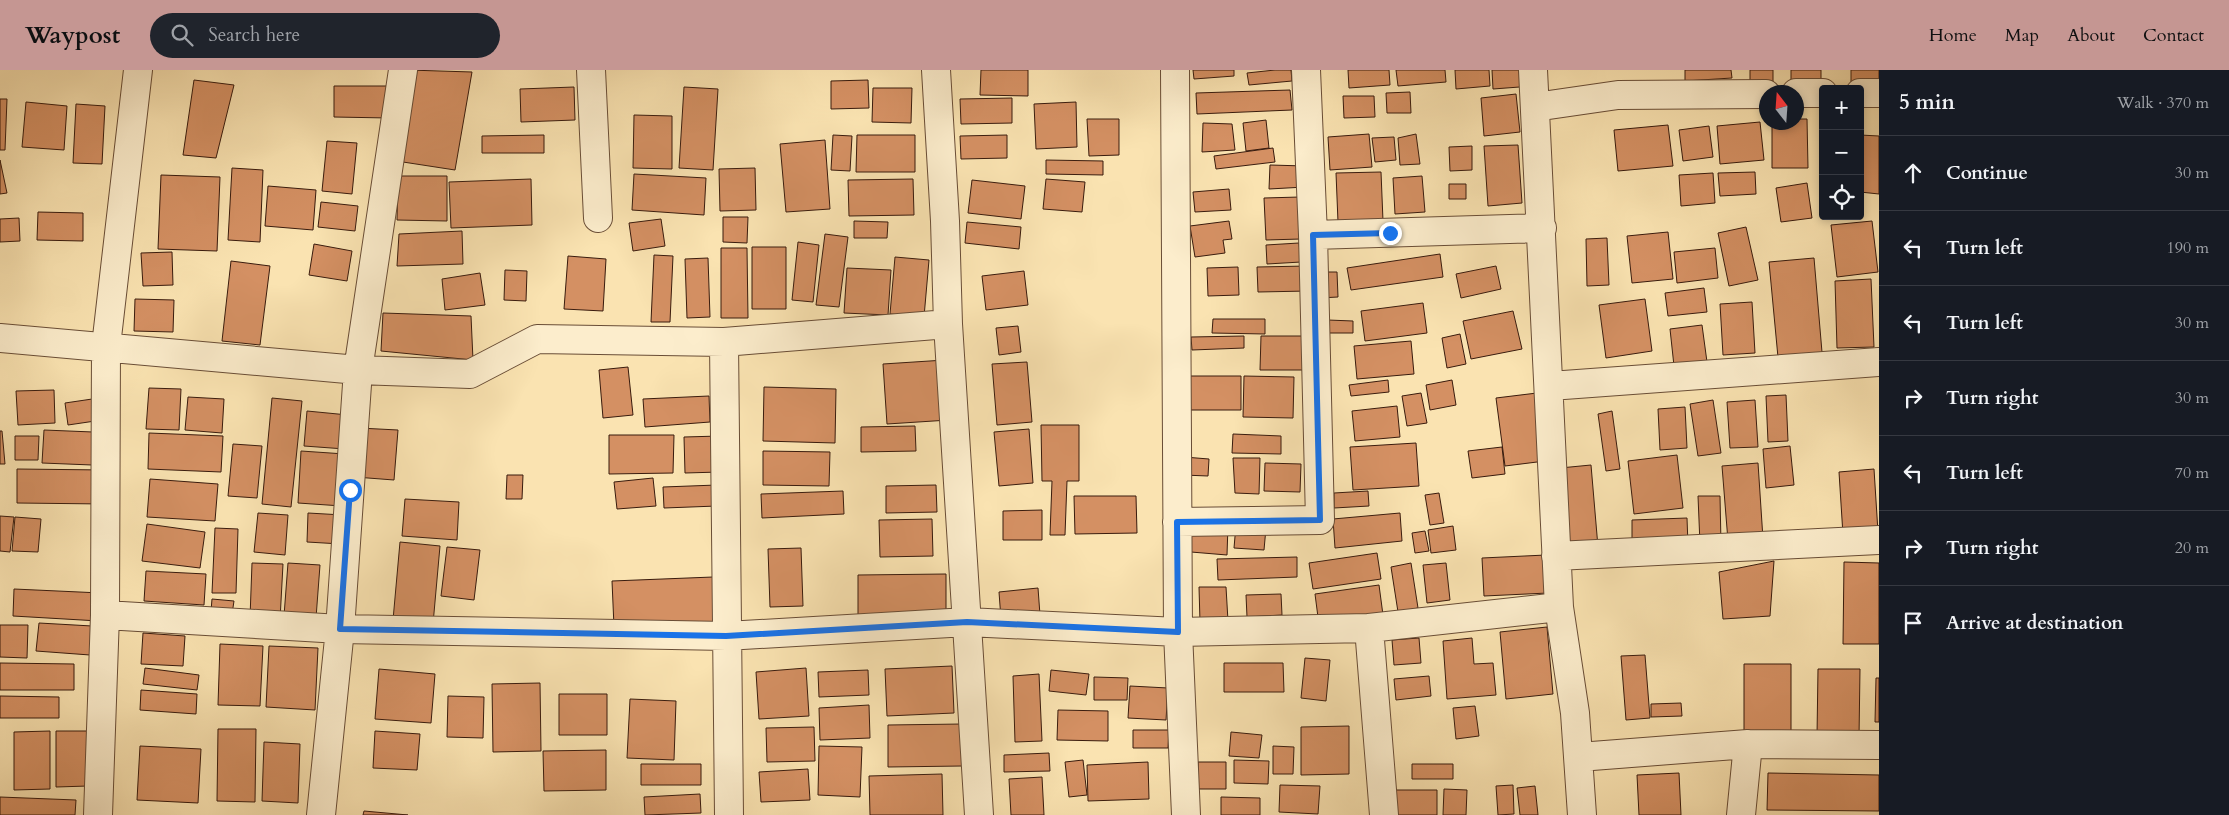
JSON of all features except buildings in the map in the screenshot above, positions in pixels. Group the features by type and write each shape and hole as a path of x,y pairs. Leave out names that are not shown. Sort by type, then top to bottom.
{"street":[{"path":"98,815 105,615 106,346 138,70"},
{"path":"321,815 340,629 358,370 403,70"},
{"path":"591,70 598,218"},
{"path":"936,70 945,221 948,324 979,815"},
{"path":"1175,70 1178,632 1186,815"},
{"path":"1177,522 1320,520 1313,235 1306,70"},
{"path":"1533,70 1550,386 1558,607 1574,713 1579,757 1582,815"},
{"path":"1864,93 1879,92"},
{"path":"1804,94 1819,93"},
{"path":"1535,107 1618,94 1759,94"},
{"path":"1313,235 1542,228"},
{"path":"0,338 358,370 470,374 537,339 724,342 948,324"},
{"path":"724,342 729,815"},
{"path":"1550,386 1879,362"},
{"path":"1556,556 1879,540"},
{"path":"105,615 340,629 726,636 967,622 1178,632 1369,628 1558,607"},
{"path":"1369,628 1384,815"},
{"path":"1579,757 1748,744 1879,745"},
{"path":"1741,815 1748,744"}],"route":[{"path":"350,490 340,629 726,636 967,622 1178,632 1177,522 1320,520 1313,235 1390,233"}]}
